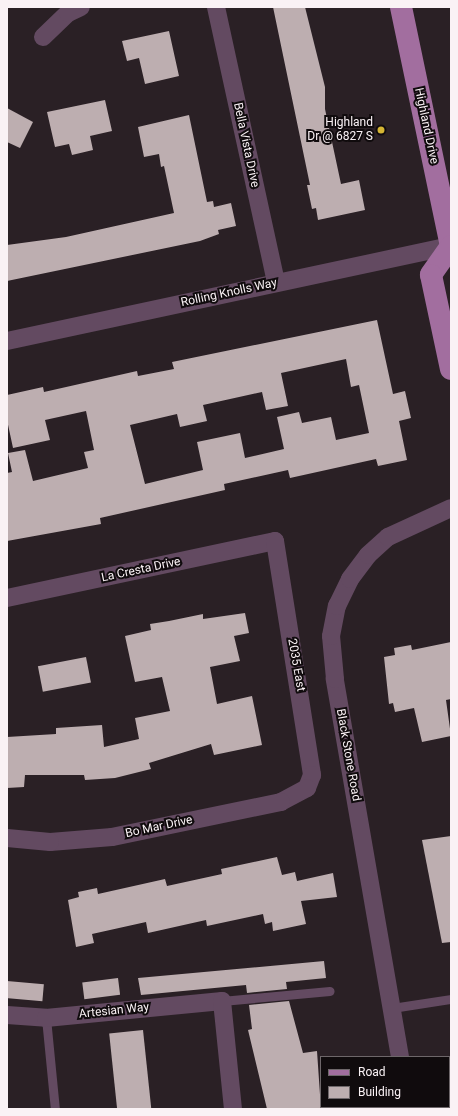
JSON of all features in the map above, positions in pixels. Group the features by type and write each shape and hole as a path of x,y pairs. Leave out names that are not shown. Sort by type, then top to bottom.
{"main road":[{"name":"Highland Drive","path":"401,7 451,246"},
{"path":"451,246 431,275 451,369"}],"street":[{"path":"43,37 68,13 81,7"},
{"name":"Bella Vista Drive","path":"216,7 276,283"},
{"name":"Rolling Knolls Way","path":"7,341 451,246"},
{"name":"Black Stone Road","path":"400,1056 335,679 331,636 337,606 350,578 368,555 388,537 451,508"},
{"name":"La Cresta Drive","path":"7,598 275,541"},
{"name":"2035 East","path":"275,541 311,758 312,775 307,788"},
{"name":"Bo Mar Drive","path":"7,838 50,842 112,837 281,802 307,788"},
{"path":"222,1001 233,1109"},
{"name":"Artesian Way","path":"7,1015 46,1018 222,1001"}],"lane":[{"path":"222,1001 330,991"},
{"path":"392,1008 451,999"},
{"path":"46,1018 55,1109"}],"building":[{"path":"273,7 305,7 325,87 325,109 341,184 359,180 365,210 318,220 316,208 312,209 307,185 310,185"},
{"path":"169,31 179,76 145,84 139,58 127,61 122,41"},
{"path":"105,100 112,131 90,136 93,150 72,155 69,144 55,147 47,112"},
{"path":"7,108 33,122 20,148 7,142"},
{"path":"189,115 207,202 213,201 214,207 231,203 236,226 218,230 219,234 200,241 7,281 7,245 66,237 174,213 164,166 161,167 159,154 144,157 138,127"},
{"path":"377,320 393,394 405,391 411,418 399,421 407,460 378,466 376,459 290,478 288,470 224,484 225,490 100,518 101,524 7,541 7,473 12,472 8,453 25,450 33,481 88,468 84,452 94,450 86,411 45,420 50,440 13,448 7,420 7,395 43,387 44,392 137,371 138,376 174,369 172,362","holes":["346,359 351,387 359,385 369,433 336,440 331,417 302,423 299,412 277,417 284,449 245,458 240,433 197,442 203,470 145,484 130,425 177,414 180,427 207,421 203,405 262,392 266,410 288,406 281,373"]},
{"path":"245,613 249,633 234,636 240,661 210,667 217,704 252,696 262,745 214,755 211,744 149,763 151,769 115,778 85,780 84,775 25,775 24,787 7,788 7,737 56,734 56,728 102,725 104,747 139,739 135,718 170,711 162,677 135,682 125,636 151,630 150,624 203,614 203,619"},
{"path":"451,642 451,699 446,700 451,736 422,742 414,708 395,712 393,703 389,704 384,657 395,655 394,648 411,645 412,650"},
{"path":"86,657 91,683 43,692 38,666"},
{"path":"451,836 451,942 442,943 422,840"},
{"path":"277,857 282,875 295,872 297,881 333,873 337,897 301,901 306,924 273,931 272,922 265,924 263,914 207,926 206,920 148,933 146,922 92,934 94,943 76,947 68,900 79,897 78,892 97,888 98,894 165,879 167,886 222,874 221,869"},
{"path":"324,961 326,978 286,982 287,989 247,993 246,985 141,995 138,978"},
{"path":"118,978 120,995 84,999 82,982"},
{"path":"7,981 44,984 42,1001 7,998"},
{"path":"289,1001 303,1053 317,1051 321,1109 267,1109 248,1030 252,1029 249,1005"},
{"path":"143,1030 151,1109 117,1109 109,1034"}],"place":[{"name":"Highland Dr @ 6827 S","path":"381,130"}]}
